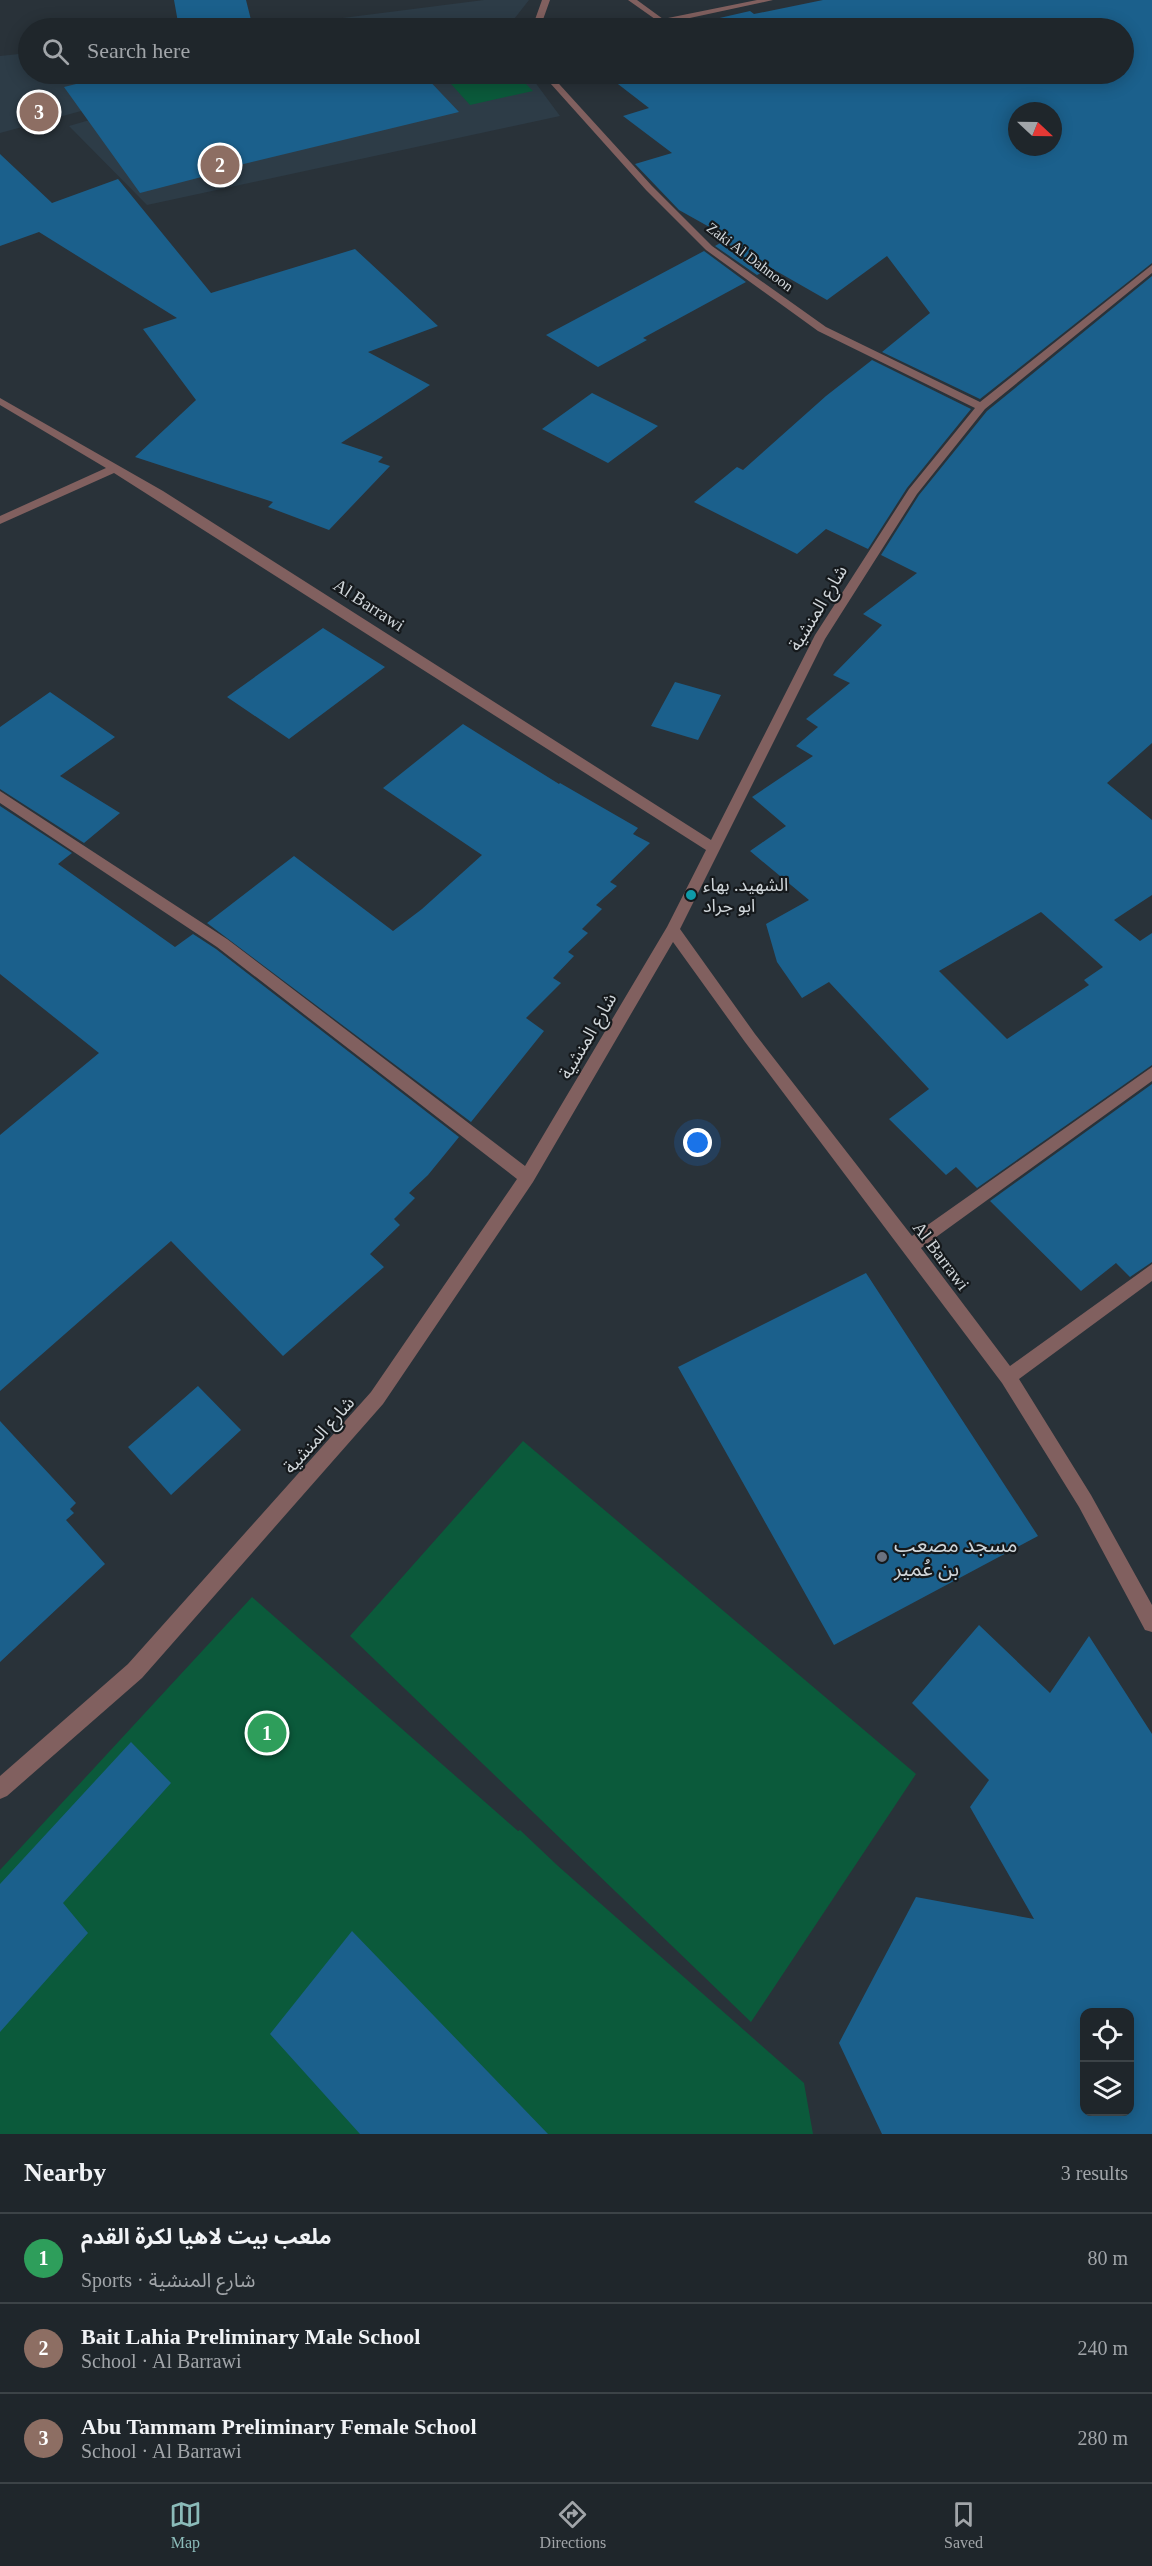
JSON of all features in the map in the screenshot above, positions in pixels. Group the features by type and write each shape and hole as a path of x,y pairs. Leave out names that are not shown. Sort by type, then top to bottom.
{"street":[{"path":"540,18 546,0"},
{"path":"632,0 657,18"},
{"path":"681,18 769,0"},
{"name":"Zaki Al Dahnoon","path":"555,84 649,188 709,248 822,329 981,407"},
{"name":"شارع المنشية","path":"0,1789 135,1671 377,1398 528,1177 673,930 819,638 913,492 981,407 1152,268"},
{"name":"Al Barrawi","path":"0,401 159,494 714,848"},
{"path":"0,520 115,468"},
{"path":"0,796 222,943 528,1177"},
{"name":"Al Barrawi","path":"673,930 757,1047 1008,1377 1085,1502 1152,1623"},
{"path":"910,1246 1152,1072"},
{"path":"1008,1377 1152,1271"}],"shaded area":[{"path":"484,0 529,0 515,18 343,18"},
{"path":"18,54 18,84 155,84 155,91 0,133 0,56"},
{"path":"164,84 536,84 560,116 147,205 69,126 165,98"}],"green space":[{"path":"451,84 526,84 533,91 470,105"},
{"path":"523,1441 916,1774 751,2022 350,1636"},
{"path":"252,1597 518,1831 520,1830 804,2083 813,2134 0,2134 0,1870"}],"building":[{"path":"174,0 246,0 250,18 177,18"},
{"path":"823,0 1152,0 1152,263 980,399 882,352 930,313 887,256 827,300 771,268 757,275 715,246 729,238 679,210 635,164 672,153 623,116 649,108 618,84 1134,84 1134,18 720,18 750,11 754,14"},
{"path":"76,84 432,84 459,112 211,172 213,174 140,193 64,87"},
{"path":"0,154 52,203 118,179 211,293 355,249 438,326 368,352 430,385 341,443 383,457 378,462 390,466 329,530 268,507 273,502 135,457 196,400 143,329 177,318 39,232 0,246"},
{"path":"704,251 746,282 643,338 647,340 598,367 546,335"},
{"path":"1152,276 1152,743 1107,783 1152,820 1152,895 1114,920 1140,941 1152,933 1152,1065 977,1188 956,1167 946,1175 889,1119 929,1089 829,982 802,998 777,962 766,924 809,900 750,851 786,826 752,797 813,756 796,746 818,727 806,719 850,683 833,675 882,625 863,614 917,573 881,555 919,495 987,411","holes":["1041,912 1103,967 1084,980 1089,985 1007,1039 939,971"]},
{"path":"872,360 971,409 907,488 868,549 826,529 797,554 694,502 737,467 743,470 826,396"},
{"path":"592,393 658,426 608,463 542,429"},
{"path":"323,628 385,667 289,739 227,697"},
{"path":"675,682 721,695 698,740 651,726"},
{"path":"50,692 115,737 60,776 120,813 84,843 0,789 0,727"},
{"path":"463,724 559,784 638,828 633,834 650,843 610,882 617,886 596,905 602,909 582,929 588,933 568,952 574,956 553,978 561,983 526,1018 544,1031 471,1122 207,923 294,856 393,931 422,909 482,855 383,788"},
{"path":"0,806 72,853 58,864 175,947 193,934 216,949 459,1137 428,1175 409,1193 415,1198 394,1219 400,1225 370,1254 384,1267 283,1356 171,1241 0,1391 0,1135 99,1053 0,974"},
{"path":"1152,1084 1152,1262 1130,1277 1116,1263 1081,1291 990,1201"},
{"path":"866,1273 1038,1536 834,1645 678,1367"},
{"path":"198,1386 241,1430 171,1495 128,1447"},
{"path":"0,1421 76,1503 70,1509 74,1513 66,1520 105,1564 0,1662"},
{"path":"979,1625 1050,1693 1089,1636 1152,1734 1152,2134 882,2134 839,2043 916,1897 1034,1919 970,1807 989,1780 912,1703"},
{"path":"131,1742 171,1783 63,1903 88,1933 0,2032 0,1884"},
{"path":"352,1931 548,2134 360,2134 270,2034"}],"place":[{"name":"Abu Tammam Preliminary Female School","path":"39,112"},
{"name":"Bait Lahia Preliminary Male School","path":"220,165"},
{"name":"الشهيد. بهاء ابو جراد","path":"691,895"},
{"name":"مسجد مصعب بن عُمير","path":"882,1557"},
{"name":"ملعب بيت لاهيا لكرة القدم","path":"267,1733"}]}
